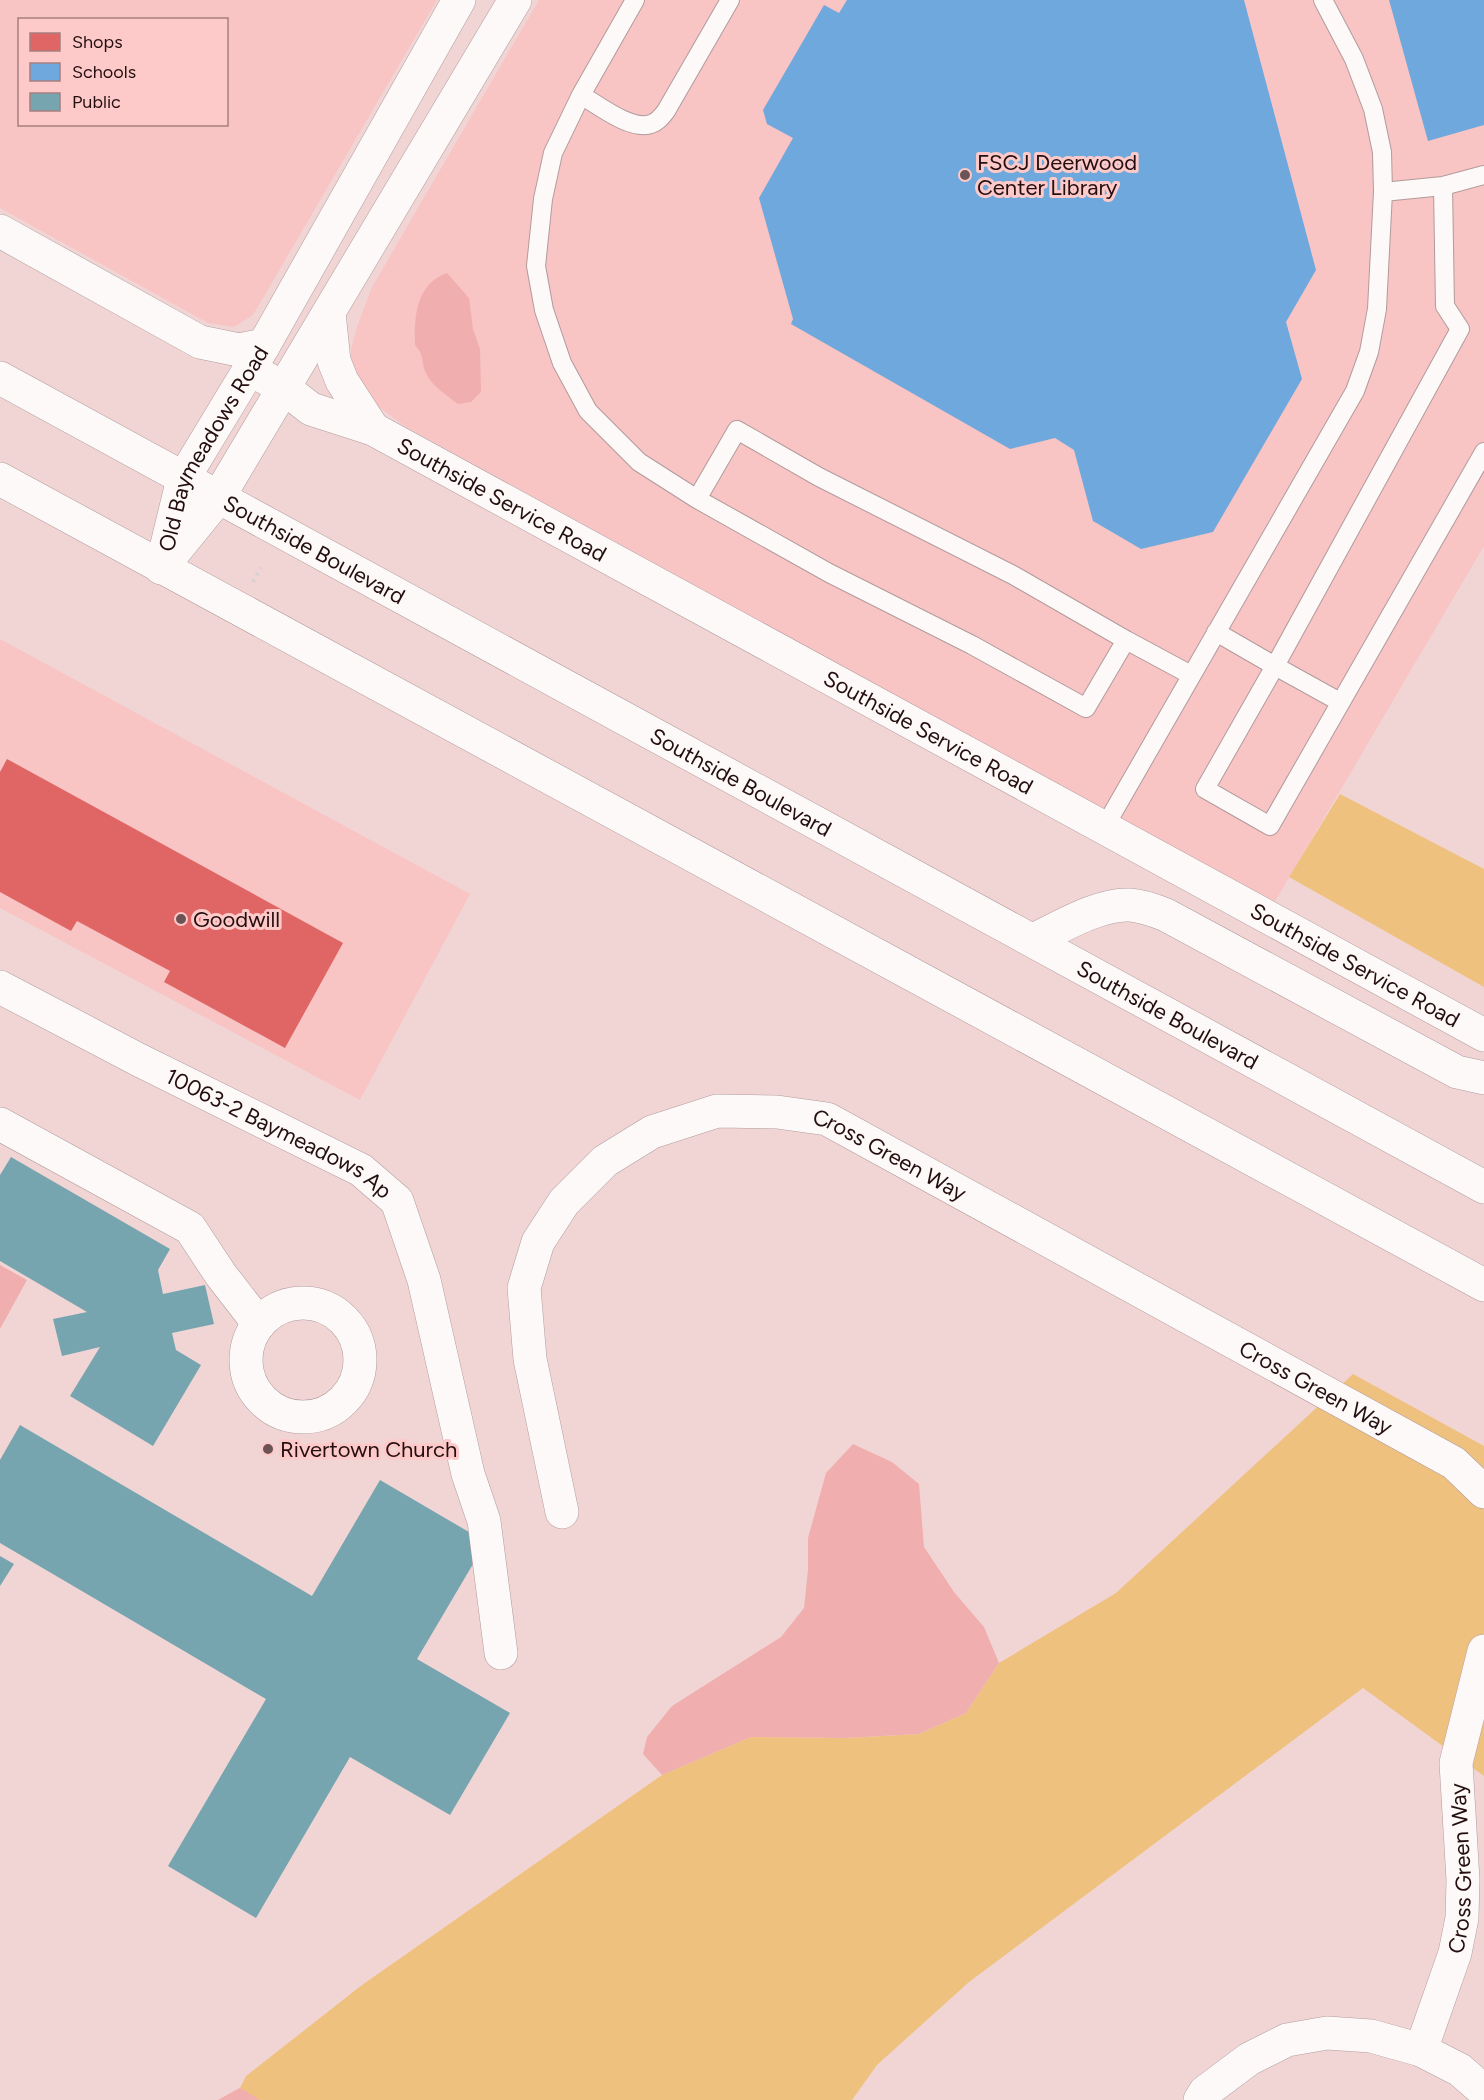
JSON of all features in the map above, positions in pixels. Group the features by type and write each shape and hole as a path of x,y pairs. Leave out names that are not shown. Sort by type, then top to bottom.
{"main road":[{"name":"Old Baymeadows Road","path":"161,568 183,479 257,357 459,0"},
{"name":"Old Baymeadows Road","path":"161,568 218,498 515,0"},
{"path":"0,231 200,342 239,350 257,357"},
{"name":"Southside Service Road","path":"329,313 334,361 342,381 373,429"},
{"name":"Southside Service Road","path":"257,357 284,388 311,409 373,429 1484,1035"},
{"name":"Southside Boulevard","path":"0,378 1484,1187"},
{"path":"0,479 1484,1285"},
{"path":"1033,940 1099,910 1127,905 1149,908 1176,920 1456,1072 1484,1078"},
{"name":"10063-2 Baymeadows Ap","path":"0,987 139,1060 361,1170 397,1201 424,1280 468,1474 483,1521 501,1653"},
{"name":"Cross Green Way","path":"562,1512 529,1347 524,1288 538,1242 564,1202 604,1161 652,1132 717,1111 777,1112 827,1119 1454,1463 1484,1492"},
{"path":"0,1124 190,1228 221,1275 259,1324"},
{"name":"Cross Green Way","path":"1421,2050 1455,1953 1462,1918 1463,1880 1456,1763 1484,1651"},
{"path":"1200,2100 1205,2092 1249,2059 1287,2040 1327,2033 1371,2036 1421,2050 1460,2070 1484,2091"}],"lane":[{"path":"635,0 581,95 554,153 543,199 536,266 544,310 562,363 588,411 639,462 697,499 829,573 972,645 1086,708 1126,640"},
{"path":"581,95 632,124 651,124 658,120 666,111 730,0"},
{"path":"1104,828 1355,391 1369,352 1377,309 1383,192 1382,152 1373,109 1354,59 1323,0"},
{"path":"1383,192 1443,186 1484,175"},
{"path":"1443,186 1445,306 1460,329 1205,789 1270,826 1484,452"},
{"path":"697,499 737,430 819,477 1013,575 1191,675"},
{"path":"1216,632 1340,702"}],"path":[{"path":"251,585 261,567"}],"shaded area":[{"path":"0,0 437,0 253,315 234,327 208,323 0,208"},
{"path":"539,0 1484,0 1484,546 1274,903 406,427 375,404 351,368 351,349 372,287"},
{"path":"447,273 469,298 473,329 480,349 481,392 471,402 458,404 430,379 425,371 421,353 415,345 415,323 423,293 437,278"},
{"path":"0,639 470,894 360,1100 0,908"},
{"path":"1340,794 1484,869 1484,987 1289,877"},
{"path":"0,1265 27,1280 0,1329"},
{"path":"1353,1374 1484,1446 1484,1776 1363,1688 969,1982 877,2065 852,2100 218,2100 240,2088 246,2076 362,1985 662,1775 751,1737 846,1738 919,1734 966,1713 999,1663 1116,1593"},
{"path":"853,1444 892,1462 919,1484 924,1547 954,1592 984,1627 999,1663 966,1713 919,1734 846,1738 751,1737 662,1775 643,1754 647,1737 672,1706 781,1637 804,1608 808,1570 808,1538 826,1473"},
{"path":"240,2088 260,2100 218,2100"}],"building: Shops":[{"path":"7,759 343,943 285,1048 164,982 170,971 77,921 71,931 0,892 0,772"}],"building: Schools":[{"path":"847,0 1244,0 1316,270 1286,322 1302,379 1213,532 1141,549 1093,521 1074,450 1055,438 1010,449 791,324 793,319 759,198 793,138 767,124 763,110 824,5 839,13"},
{"path":"1389,0 1484,0 1484,125 1428,141"}],"building: Public":[{"path":"11,1157 170,1249 158,1270 163,1294 205,1285 214,1324 172,1333 176,1350 201,1365 153,1446 70,1396 100,1347 62,1356 53,1319 87,1312 0,1261 0,1175"},
{"path":"20,1425 312,1596 380,1480 486,1542 417,1659 510,1713 450,1815 350,1757 256,1918 168,1866 266,1699 0,1543 0,1460"},
{"path":"0,1556 14,1564 0,1586"}],"place":[{"name":"FSCJ Deerwood Center Library","path":"965,175"},
{"name":"Goodwill","path":"181,919"},
{"name":"Rivertown Church","path":"268,1449"}]}
